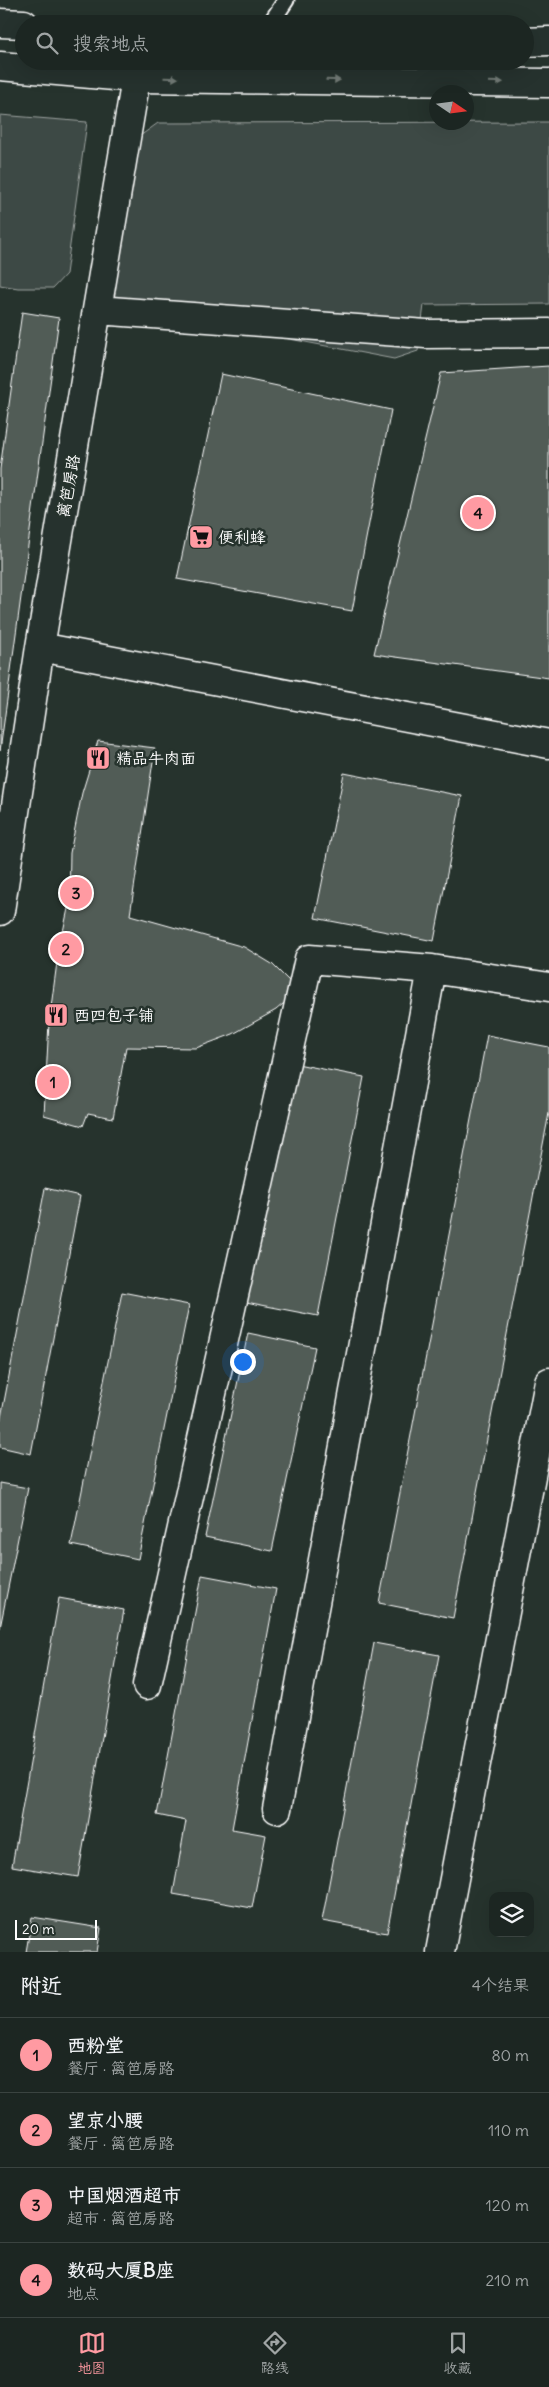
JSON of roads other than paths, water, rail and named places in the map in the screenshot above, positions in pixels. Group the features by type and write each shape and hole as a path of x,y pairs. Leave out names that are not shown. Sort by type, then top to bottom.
{"street":[{"path":"0,23 15,24"},
{"path":"534,42 549,41"},
{"path":"0,66 15,66"},
{"name":"篱笆房路","path":"0,911 40,648 138,70"},
{"path":"167,70 549,83"},
{"path":"98,310 426,334 549,333"},
{"path":"40,648 549,744"},
{"path":"147,1685 310,958 432,970 549,987"},
{"path":"277,1808 432,970"},
{"path":"440,1952 549,1382"}],"lane":[{"path":"276,15 286,0"}],"place":[{"name":"数码大厦B座","path":"478,513"},
{"name":"便利蜂","path":"201,537"},
{"name":"精品牛肉面","path":"98,758"},
{"name":"中国烟酒超市","path":"76,893"},
{"name":"望京小腰","path":"66,949"},
{"name":"西四包子铺","path":"56,1015"},
{"name":"西粉堂","path":"53,1082"}]}
